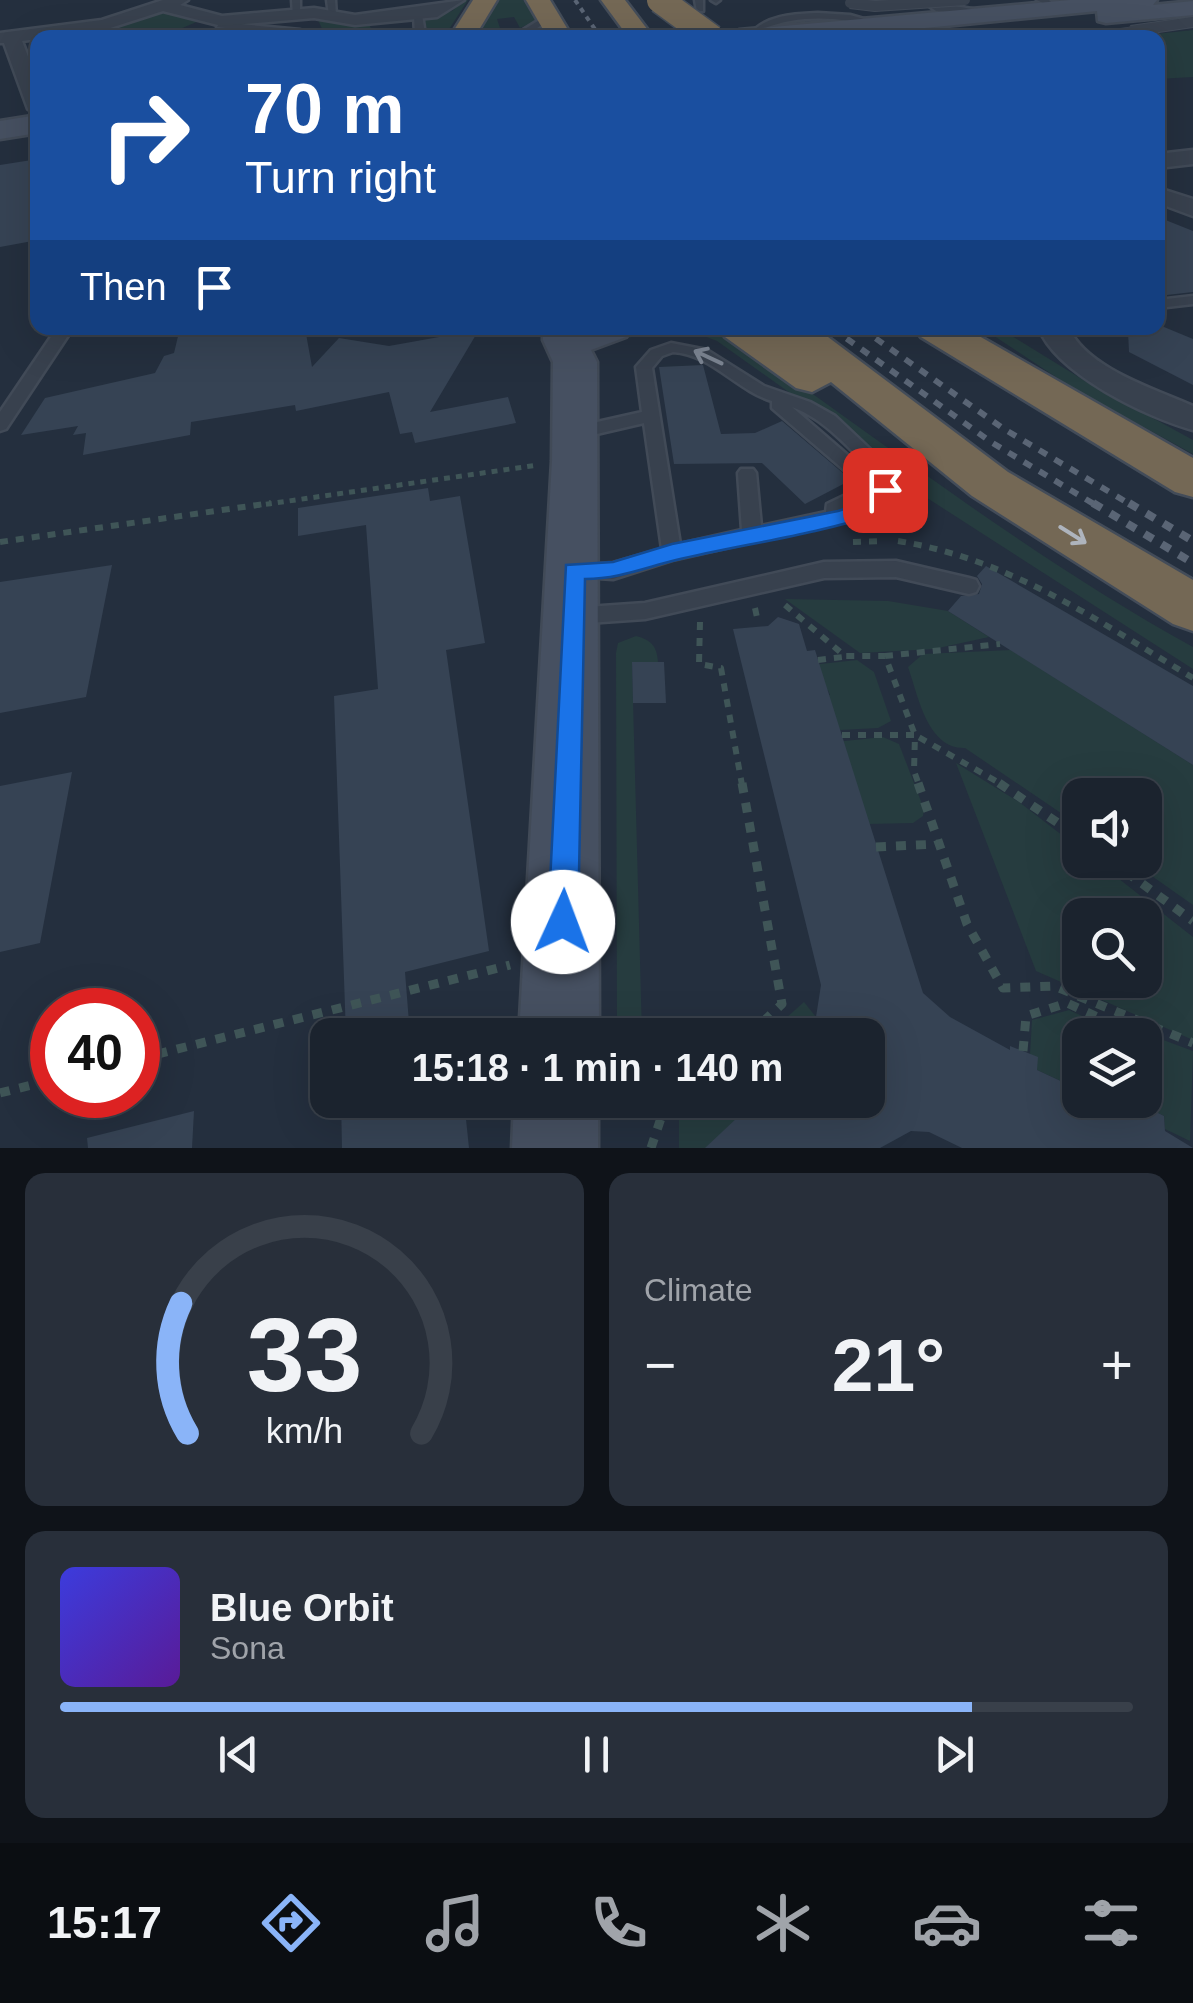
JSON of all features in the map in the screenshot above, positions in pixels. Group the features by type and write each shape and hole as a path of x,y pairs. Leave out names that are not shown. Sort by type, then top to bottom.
{"highway":[{"path":"466,30 485,0"},
{"path":"613,0 636,30"},
{"path":"660,0 701,30"},
{"path":"750,335 876,424 990,484 1193,608"},
{"path":"799,335 990,484"},
{"path":"948,335 1193,480"},
{"path":"977,335 1118,438"}],"main road":[{"path":"1041,7 1144,0"},
{"path":"1041,7 1193,20"},
{"path":"849,30 878,28 921,8 1193,8"},
{"path":"0,130 30,115"},
{"path":"560,1018 576,447 583,337"},
{"path":"554,1148 555,1118"}],"street":[{"path":"66,30 104,25 173,4 212,27 298,16 332,7 355,20 419,24 456,0"},
{"path":"6,38 30,95"},
{"path":"0,111 30,111"},
{"path":"1165,161 1193,157"},
{"path":"1165,198 1193,208"},
{"path":"1054,335 1069,354 1193,419"}],"lane":[{"path":"684,0 680,22 686,30"},
{"path":"850,3 890,6 966,0"},
{"path":"878,28 921,8 1041,7"},
{"path":"523,30 549,19"},
{"path":"1137,30 1193,20"},
{"path":"1165,303 1193,300"},
{"path":"0,425 60,335"},
{"path":"573,594 613,571 672,553 798,528 800,516 853,502 864,492 866,478 796,416 714,357 688,348 668,350 650,358 644,368 672,553"},
{"path":"576,447 651,416"},
{"path":"747,472 752,537"},
{"path":"573,594 644,612 824,570 896,568 969,586"}],"path":[{"path":"0,542 369,486 576,447"},
{"path":"766,584 773,596 844,656"},
{"path":"740,611 755,608 758,622"},
{"path":"708,617 699,623 699,664 702,668 721,668 782,1004 767,1018"},
{"path":"818,660 1000,644"},
{"path":"885,656 915,735 914,771 967,924 1002,988 1054,986 1115,1018"},
{"path":"842,735 915,735 970,762 1062,826"},
{"path":"876,847 939,844"},
{"path":"1134,878 1193,921"},
{"path":"160,1053 519,962 562,960"},
{"path":"1024,1051 1026,1016 1067,1003 1106,1018"},
{"path":"1162,1036 1193,1042"},
{"path":"0,1094 30,1086"},
{"path":"651,1148 661,1118"}],"green space":[{"path":"468,0 449,30 426,30 424,19 452,11"},
{"path":"495,0 523,0 536,21 520,28 514,17 497,19 501,30 475,30"},
{"path":"164,13 199,21 178,30 111,27"},
{"path":"316,16 369,23 371,30 323,30"},
{"path":"1193,30 1193,77 1165,79 1165,33"},
{"path":"701,335 729,335 1072,575 1193,647 1193,669 882,469 811,408 717,341"},
{"path":"993,335 1010,335 1193,440 1193,454 1074,389"},
{"path":"785,599 888,601 948,611 989,637 934,649 860,653"},
{"path":"636,636 646,640 652,644 658,662 632,663 642,1018 617,1018 618,643"},
{"path":"1011,650 1193,765 1193,905 1155,878 1162,878 1162,778 1062,778 1062,814 965,748 941,740 920,705 908,667 923,654"},
{"path":"857,660 874,672 891,721 878,728 840,730 821,697 830,695 828,690 820,691 811,665"},
{"path":"883,737 899,744 924,809 923,816 913,823 869,824 835,742"},
{"path":"956,763 1019,802 1062,835 1062,878 1118,878 1143,898 1062,898 1062,982 1036,971"},
{"path":"1162,913 1193,937 1193,1040 1162,1026 1162,1018 1143,1018 1097,998 1162,998"},
{"path":"804,1002 818,1018 786,1018"},
{"path":"1069,1010 1087,1018 1062,1018 1062,1082 1037,1070 1030,1054 1032,1020"},
{"path":"1162,1039 1193,1051 1190,1141 1165,1129"},
{"path":"679,1118 745,1118 726,1148 679,1148"}],"building":[{"path":"30,160 30,241 0,247 0,165"},
{"path":"1165,220 1193,231 1193,292 1165,295"},
{"path":"1165,327 1193,339 1193,385 1129,352 1128,335 1165,335"},
{"path":"178,335 306,335 312,367 339,338 389,346 440,335 476,335 430,412 508,397 516,423 415,443 412,432 400,434 389,392 296,411 295,405 191,422 190,435 83,455 86,433 73,435 78,426 21,435 45,398 155,373 164,356 174,353"},
{"path":"703,365 721,434 755,433 782,421 851,480 805,504 762,463 674,464 659,367"},
{"path":"428,488 430,501 460,496 485,643 446,650 489,951 405,972 409,1018 345,1018 334,696 378,689 366,525 298,536 298,508"},
{"path":"112,565 86,697 0,713 0,582"},
{"path":"986,566 1193,686 1193,765 948,611 961,596 979,594 982,584 977,576"},
{"path":"778,617 799,624 807,651 815,650 923,993 950,1017 1010,1050 1010,1046 1038,1057 1037,1070 1062,1082 1062,1118 1162,1115 1165,1131 1193,1148 962,1148 929,1132 911,1131 880,1148 705,1148 737,1118 885,1118 885,1018 816,1017 821,985 733,629 768,626"},
{"path":"632,662 664,662 666,703 633,703"},
{"path":"72,772 40,943 0,952 0,786"},
{"path":"194,1111 192,1148 88,1148 87,1138"},
{"path":"341,1118 466,1118 469,1148 342,1148"}],"railway":[{"path":"575,0 596,30"},
{"path":"842,335 991,442 1097,506"},
{"path":"871,335 1004,429 1133,506"},
{"path":"1093,503 1193,563"},
{"path":"1129,503 1193,541"}],"route":[{"path":"563,922 574,571 613,571 649,558 839,519 874,508 885,490"}]}
